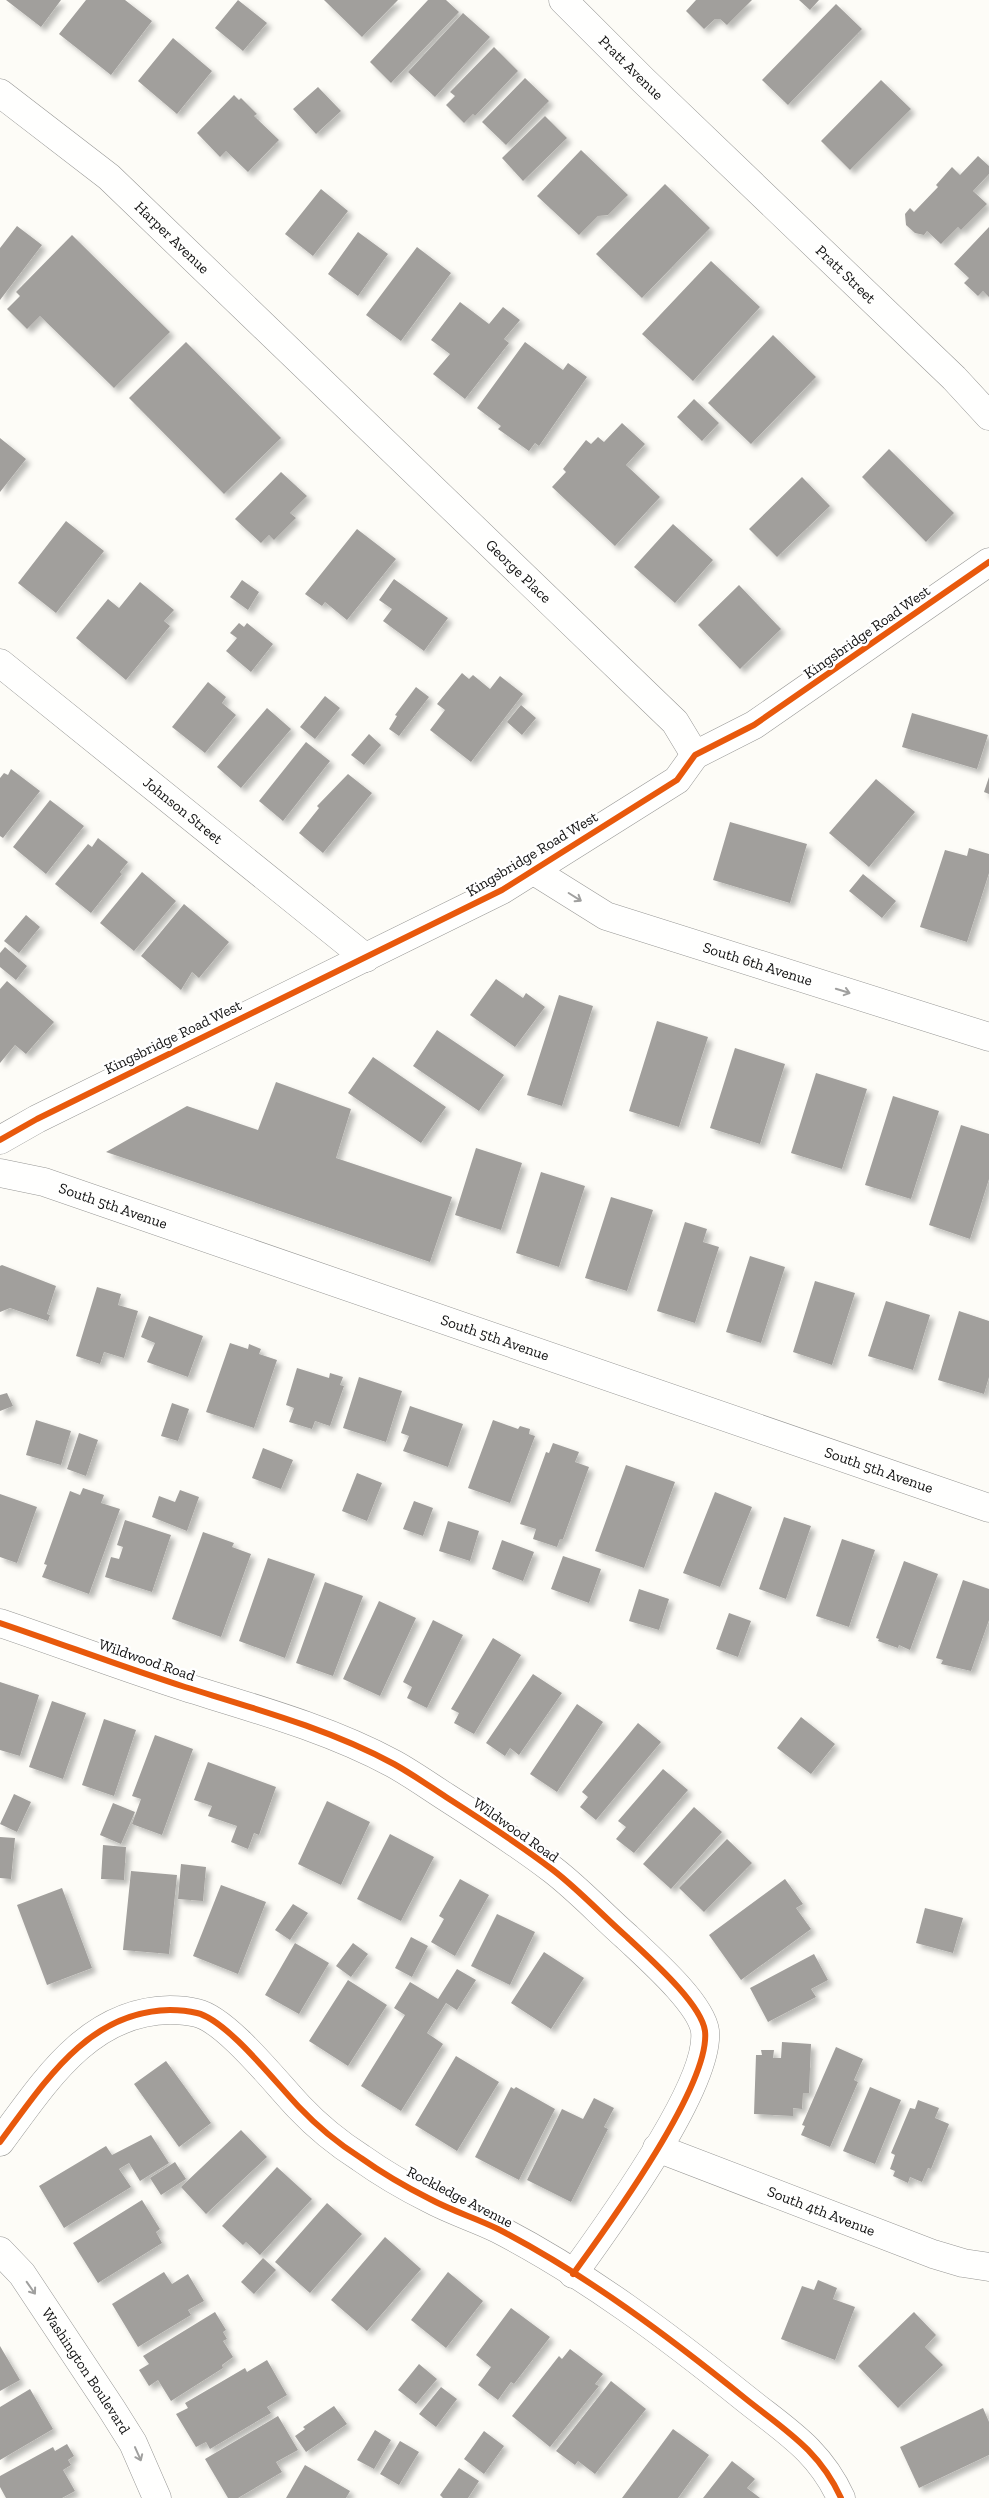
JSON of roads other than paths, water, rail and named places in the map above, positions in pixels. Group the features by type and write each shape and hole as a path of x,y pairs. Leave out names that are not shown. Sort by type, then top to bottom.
{"street":[{"name":"Pratt Avenue","path":"564,0 699,134"},
{"name":"Harper Avenue","path":"0,93 109,177 336,393"},
{"name":"Pratt Street","path":"699,134 954,378 989,416"},
{"name":"George Place","path":"336,393 676,722 695,755"},
{"name":"Kingsbridge Road West","path":"0,1140 37,1119 502,890 677,780 695,755 754,725 989,562"},
{"name":"Johnson Street","path":"0,663 366,958"},
{"name":"South 6th Avenue","path":"534,871 606,916 989,1037"},
{"name":"South 5th Avenue","path":"0,1173 44,1182 989,1508"},
{"name":"Wildwood Road","path":"0,1623 179,1685 315,1728 394,1764 488,1824 554,1871 651,1959 697,2011 705,2030 704,2054 687,2098 611,2221 573,2274"},
{"name":"Rockledge Avenue","path":"0,2142 46,2080 69,2056 108,2025 137,2014 170,2010 198,2013 222,2026 301,2109 359,2157 430,2199 498,2229 573,2274 680,2346 815,2454 832,2478 841,2498"},
{"name":"South 4th Avenue","path":"657,2148 933,2254 989,2268"},
{"name":"Washington Boulevard","path":"0,2251 28,2282 111,2408 133,2443 157,2498"}]}
